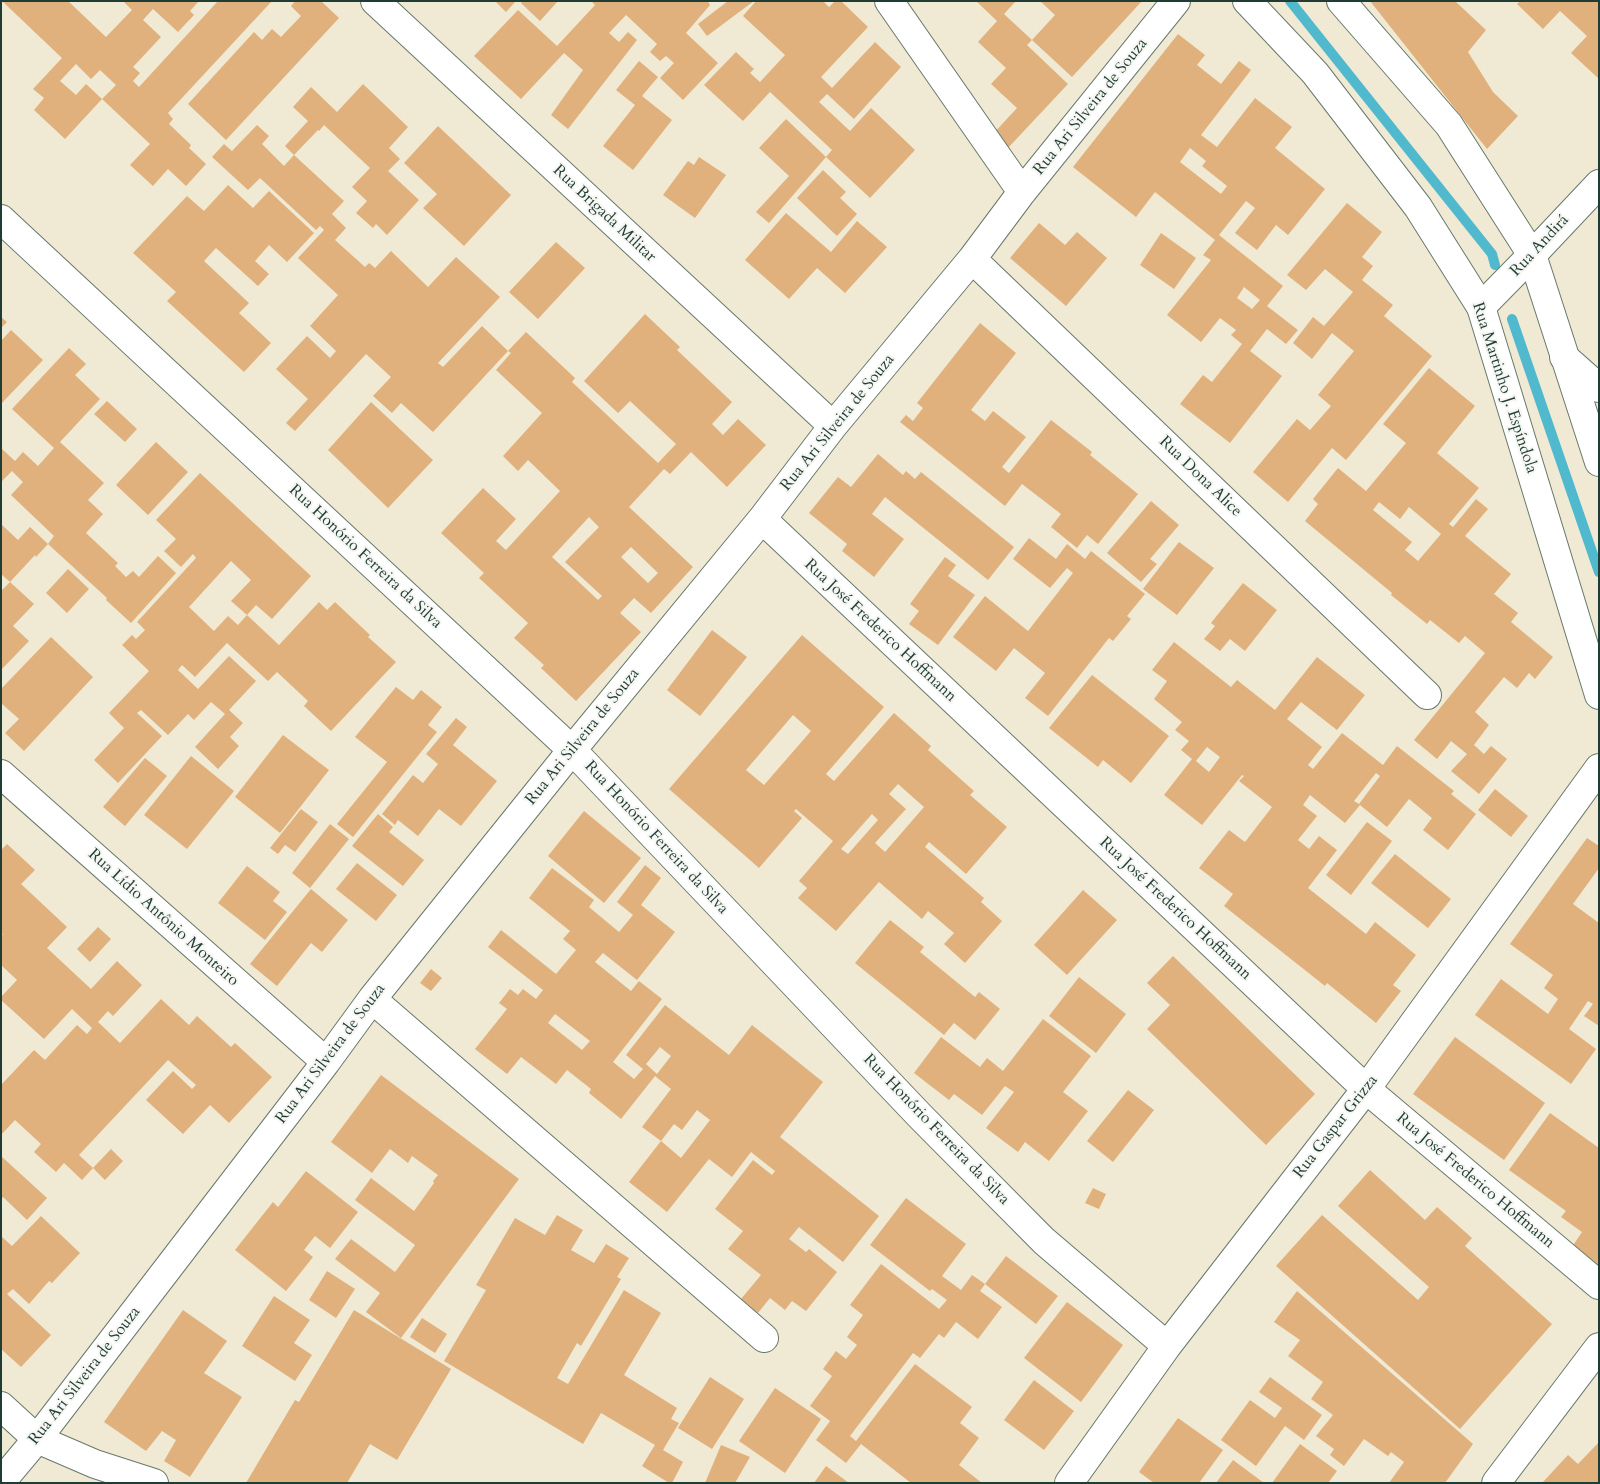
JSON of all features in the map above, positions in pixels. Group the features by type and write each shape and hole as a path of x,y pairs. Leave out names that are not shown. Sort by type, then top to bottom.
{"street":[{"name":"Rua Brigada Militar","path":"375,1 834,426"},
{"path":"889,1 1022,192"},
{"name":"Rua Ari Silveira de Souza","path":"1,1482 37,1439 326,1062 372,999 572,750 762,520 834,426 972,259 1022,192 1176,1"},
{"name":"Rua Martinho J. Espíndola","path":"1247,1 1314,73 1418,207 1481,307 1599,695"},
{"path":"1341,1 1449,125 1532,255 1599,462"},
{"name":"Rua Andirá","path":"1481,307 1599,184"},
{"name":"Rua Honório Ferreira da Silva","path":"1,219 572,750 920,1116 1037,1234 1167,1346"},
{"name":"Rua Dona Alice","path":"972,259 1427,694"},
{"path":"1564,357 1599,388"},
{"name":"Rua José Frederico Hoffmann","path":"762,520 1366,1089 1599,1285"},
{"name":"Rua Gaspar Grizza","path":"1069,1483 1167,1346 1366,1089 1599,768"},
{"name":"Rua Lídio Antônio Monteiro","path":"1,774 326,1062"},
{"path":"372,999 764,1338"},
{"path":"1496,1483 1599,1347"},
{"path":"1,1406 37,1439 95,1464 154,1483"}],"building":[{"path":"2,1 68,1 106,37 132,10 123,1 199,1 190,11 194,15 178,32 153,9 143,20 161,37 133,67 140,73 133,81 139,87 218,1 272,1 168,113 173,119 169,124 191,145 189,148 206,164 186,186 168,169 153,186 130,165 150,144 102,99 65,139 34,110 44,98 33,89 62,58","holes":["76,64 91,79 100,70 116,85 102,99 86,84 76,95 60,81"]},
{"path":"295,1 321,1 339,18 226,140 188,104 254,32 262,40 272,29 281,37 301,16 291,6"},
{"path":"495,1 516,1 506,12"},
{"path":"522,1 558,1 540,21 521,3"},
{"path":"591,1 708,1 710,5 686,33 718,63 683,100 660,78 674,63 666,56 660,61 650,52 657,44 626,15 609,33 619,42 628,32 637,40 568,129 551,115 583,70 564,53 521,99 474,56 518,10 557,46 595,5"},
{"path":"728,1 754,1 707,36 698,24"},
{"path":"756,1 823,1 829,7 835,1 841,1 868,27 821,77 832,88 875,42 901,67 854,119 827,94 819,102 850,131 871,108 915,150 870,198 826,157 832,150 770,92 743,121 704,85 736,52 754,69 750,73 760,82 785,55 743,16"},
{"path":"976,1 1016,1 1004,14 1032,40 1027,45 1068,84 1007,149 992,135 1017,108 991,84 1006,68 978,42 997,21"},
{"path":"1040,1 1142,1 1072,77 1032,40 1055,15"},
{"path":"1370,1 1455,1 1486,30 1468,52 1493,92 1518,116 1487,149"},
{"path":"1520,1 1599,1 1599,79 1571,53 1587,36 1560,11 1543,29 1517,4"},
{"path":"1178,34 1205,55 1197,65 1221,84 1239,61 1251,70 1201,135 1217,147 1255,98 1292,127 1275,148 1325,189 1288,235 1276,225 1257,250 1235,233 1255,208 1246,201 1219,235 1283,286 1267,306 1298,330 1286,344 1267,329 1250,351 1282,376 1230,443 1180,404 1203,375 1212,382 1242,344 1231,335 1236,330 1220,318 1201,342 1167,315 1211,260 1203,255 1215,240 1155,192 1136,217 1073,167","holes":["1190,148 1206,161 1202,166 1227,186 1221,194 1180,162","1244,287 1260,300 1252,309 1237,298"]},
{"path":"639,61 658,77 642,96 672,120 633,170 603,146 635,105 616,90"},
{"path":"363,84 408,127 389,148 400,159 388,171 419,200 387,235 376,224 373,228 356,213 367,201 352,187 370,168 324,125 294,155 285,146 308,121 293,107 311,87 337,112"},
{"path":"786,119 826,157 769,223 756,212 789,176 759,148"},
{"path":"257,125 269,136 262,144 284,166 294,155 344,201 332,214 346,228 335,240 365,267 369,263 375,268 391,251 428,287 456,257 500,297 438,363 443,367 482,326 508,351 433,432 401,403 392,413 373,396 391,377 366,354 295,431 286,423 308,399 276,369 307,336 330,358 336,351 310,326 338,295 298,258 324,230 320,226 316,230 260,178 248,190 212,157 224,144 232,151"},
{"path":"438,126 511,195 464,246 423,208 437,194 404,163"},
{"path":"699,157 726,175 695,218 663,195 688,161 694,165"},
{"path":"823,170 846,192 840,198 857,214 837,236 797,198"},
{"path":"228,185 253,208 269,191 314,233 287,262 269,245 255,261 269,274 258,286 216,248 204,261 249,303 239,313 271,343 244,372 167,301 176,292 133,253 187,196 204,211"},
{"path":"1347,203 1382,232 1362,257 1373,266 1362,280 1393,305 1384,316 1432,356 1346,460 1332,448 1288,502 1253,472 1297,419 1310,430 1331,406 1318,395 1354,351 1332,333 1312,359 1293,343 1313,317 1324,326 1353,292 1325,269 1306,290 1287,275"},
{"path":"786,213 831,252 857,221 887,247 845,293 817,268 789,299 745,260"},
{"path":"1039,223 1065,245 1077,232 1107,258 1066,306 1010,258"},
{"path":"1161,233 1196,258 1174,289 1140,265"},
{"path":"556,242 585,268 538,319 509,292"},
{"path":"645,314 680,347 677,350 732,402 712,424 723,435 738,419 766,445 727,487 691,452 670,474 664,469 629,507 693,567 651,613 634,598 620,613 641,632 576,701 541,668 544,665 514,638 528,623 479,578 484,573 441,533 483,488 516,519 496,541 506,550 560,491 528,460 518,471 503,456 542,413 496,370 511,353 508,351 526,332 575,378 572,382 658,463 676,444 630,401 618,413 584,381","holes":["589,517 599,527 565,562 602,596 598,600 552,557","631,547 658,573 648,583 621,557"]},
{"path":"1,317 7,322 1,328"},
{"path":"980,323 1016,353 971,410 985,421 993,411 1026,437 1002,467 1009,473 1051,420 1092,452 1090,455 1138,494 1098,544 1087,535 1077,548 1051,527 1061,514 1022,484 1005,506 900,422 906,415 913,421 923,408 917,403"},
{"path":"11,330 43,360 1,404 1,341"},
{"path":"69,348 86,364 75,375 100,399 60,442 104,483 88,500 103,514 86,533 118,563 115,566 126,577 133,571 139,577 158,556 176,573 131,623 106,600 107,598 48,544 54,536 11,495 23,482 12,471 1,482 1,448 15,461 23,452 38,466 54,448 12,409"},
{"path":"1429,368 1475,406 1437,453 1479,488 1449,524 1453,527 1476,499 1488,509 1465,536 1511,574 1494,594 1518,613 1511,622 1553,657 1535,679 1529,673 1517,688 1504,677 1475,712 1489,725 1474,745 1484,754 1491,746 1507,759 1479,794 1451,771 1467,754 1451,741 1437,759 1414,740 1485,653 1465,636 1459,643 1430,620 1427,624 1305,521 1318,504 1313,499 1338,468 1366,491 1406,443 1383,424","holes":["1379,502 1400,519 1409,507 1441,534 1418,561 1405,550 1412,542 1373,510"]},
{"path":"107,401 137,429 125,442 94,414"},
{"path":"371,402 433,460 388,508 328,450"},
{"path":"156,442 188,472 148,515 116,485"},
{"path":"878,454 903,475 906,471 915,479 921,472 1014,547 988,580 885,497 872,514 904,539 874,577 842,551 847,544 809,513 838,477 851,487"},
{"path":"200,473 311,576 272,619 256,605 247,615 279,645 319,602 327,610 335,602 370,635 368,637 396,662 331,731 304,706 308,701 277,672 268,681 227,643 195,677 182,665 178,670 198,689 229,656 256,681 229,710 243,723 230,737 239,746 218,769 195,747 225,714 211,702 194,720 188,714 168,735 141,710 137,713 162,736 118,783 94,760 124,728 109,713 149,671 122,645 132,635 136,639 145,630 137,622 196,558 193,554 181,567 164,551 176,539 156,520","holes":["231,561 251,580 231,601 247,615 238,625 228,616 214,631 189,607"]},
{"path":"1151,501 1179,525 1150,559 1157,564 1141,582 1107,553"},
{"path":"1,524 18,540 30,527 48,544 10,582 1,574"},
{"path":"1029,538 1056,559 1067,544 1085,559 1091,551 1145,594 1127,616 1131,619 1113,641 1109,638 1048,716 1025,698 1045,673 1014,648 996,671 953,637 985,596 1028,631 1073,573 1067,568 1050,588 1013,559"},
{"path":"1179,542 1214,568 1177,615 1143,589"},
{"path":"945,557 956,565 948,576 975,595 938,645 909,624 919,611 910,604"},
{"path":"68,569 89,589 67,613 46,593"},
{"path":"10,582 34,604 13,626 29,641 1,670 1,591"},
{"path":"1243,583 1277,610 1245,651 1230,639 1220,651 1204,639 1215,626 1211,623"},
{"path":"712,630 747,657 700,716 667,690"},
{"path":"802,635 884,707 826,774 834,781 894,713 931,746 928,750 974,791 970,795 1007,827 966,874 929,842 925,847 984,898 981,902 1002,921 965,963 944,944 954,933 928,911 922,919 879,882 836,931 798,898 807,888 799,881 833,841 796,809 794,811 802,818 759,868 669,789","holes":["793,715 811,731 764,785 746,770","898,784 924,807 885,852 875,843 906,809 889,794","872,814 878,820 848,854 841,849"]},
{"path":"51,637 93,677 24,751 5,733 19,719 1,703 1,689"},
{"path":"1174,642 1231,687 1237,680 1275,710 1317,657 1365,695 1337,730 1301,702 1287,719 1322,747 1308,765 1313,769 1342,733 1383,765 1397,746 1454,791 1451,794 1476,814 1448,850 1423,830 1432,818 1409,799 1387,827 1360,805 1345,823 1310,795 1303,805 1317,816 1298,840 1309,849 1319,836 1337,850 1308,888 1366,934 1375,922 1416,955 1393,985 1401,991 1376,1023 1327,983 1325,986 1224,906 1233,894 1199,868 1229,830 1245,842 1272,807 1239,781 1244,776 1242,775 1202,825 1164,795 1192,759 1181,750 1189,741 1175,730 1182,722 1154,699 1167,681 1152,670","holes":["1207,747 1220,757 1209,772 1196,761","1376,773 1380,776 1359,804 1354,801"]},
{"path":"1092,675 1169,736 1131,783 1103,760 1098,767 1049,728"},
{"path":"396,687 413,700 421,690 442,707 428,725 437,732 353,837 337,824 387,762 355,737"},
{"path":"456,718 467,727 453,745 497,781 461,826 439,809 418,836 398,820 395,825 382,814 413,775 423,783 438,764 426,754"},
{"path":"283,735 329,770 280,833 235,797"},
{"path":"191,756 234,791 187,849 144,815"},
{"path":"145,758 167,776 125,826 103,807"},
{"path":"1495,789 1528,816 1511,837 1478,810"},
{"path":"301,809 318,822 295,852 285,845 278,854 270,848"},
{"path":"584,811 641,858 604,903 548,856"},
{"path":"378,814 393,827 389,832 424,860 403,886 352,846"},
{"path":"1367,822 1392,841 1351,895 1326,875"},
{"path":"330,824 349,839 310,888 292,873"},
{"path":"1587,838 1599,846 1599,868 1573,904 1599,923 1599,1026 1584,1016 1593,1004 1588,1001 1569,1029 1596,1049 1571,1084 1475,1015 1501,979 1548,1014 1558,999 1544,988 1553,975 1510,944"},
{"path":"7,844 35,870 21,884 67,927 47,948 91,989 117,961 142,985 113,1016 108,1011 98,1022 120,1043 161,999 189,1025 197,1016 231,1047 235,1043 272,1077 229,1123 210,1105 183,1134 146,1100 173,1071 192,1089 196,1085 168,1060 79,1155 93,1168 82,1180 64,1163 56,1172 34,1152 41,1144 15,1120 1,1135 1,1085 34,1050 45,1060 77,1025 87,1034 92,1028 72,1009 44,1039 1,1000 1,997 17,980 1,965 1,936 3,934 1,933 1,850"},
{"path":"1395,854 1451,899 1428,928 1371,883"},
{"path":"357,863 397,895 376,921 336,889"},
{"path":"645,865 661,878 641,905 675,932 637,980 603,953 595,962 631,991 639,981 662,999 613,1062 634,1079 643,1069 626,1055 665,1005 729,1055 752,1025 823,1082 780,1137 879,1216 843,1262 799,1227 789,1239 806,1252 809,1249 837,1272 806,1311 792,1301 785,1310 770,1298 758,1313 741,1299 761,1275 728,1249 743,1231 715,1209 753,1160 772,1175 775,1171 751,1152 732,1177 709,1159 667,1212 629,1182 661,1141 642,1127 671,1089 655,1076 621,1119 589,1093 591,1089 567,1070 556,1084 521,1057 507,1074 475,1049 507,1009 499,1003 510,989 518,995 523,989 536,999 543,990 488,947 501,930 556,974 576,950 563,939 570,931 529,898 552,868 594,900 589,907 619,932 633,915 617,902","holes":["555,1014 590,1041 582,1050 548,1023","660,1047 671,1056 657,1074 646,1064","697,1110 710,1120 681,1158 661,1141 674,1124 682,1130"]},
{"path":"247,866 280,892 273,901 287,912 265,940 218,903"},
{"path":"311,889 348,920 322,952 311,943 277,986 250,964"},
{"path":"1083,890 1117,920 1067,975 1034,945"},
{"path":"890,920 924,947 920,952 975,997 979,992 1000,1009 975,1040 954,1023 944,1035 855,963"},
{"path":"98,927 111,939 90,962 77,949"},
{"path":"1173,956 1315,1094 1266,1145 1147,1029 1170,1005 1147,983"},
{"path":"431,969 442,978 431,991 420,983"},
{"path":"1079,977 1126,1014 1096,1053 1049,1016"},
{"path":"1043,1019 1091,1056 1063,1092 1088,1111 1049,1161 1025,1142 1018,1152 986,1128 1014,1092 1005,1086 982,1115 954,1094 949,1100 914,1073 941,1037 980,1067 987,1058 1003,1071"},
{"path":"1455,1037 1545,1103 1504,1160 1413,1094"},
{"path":"381,1075 519,1179 401,1338 366,1312 380,1293 335,1259 351,1239 395,1272 415,1245 355,1200 371,1178 414,1211 438,1175 412,1156 408,1163 390,1149 372,1173 331,1142"},
{"path":"1128,1090 1154,1110 1113,1162 1087,1141"},
{"path":"1550,1113 1599,1148 1599,1267 1572,1247 1582,1232 1561,1217 1566,1211 1509,1170"},
{"path":"111,1149 123,1161 105,1180 93,1168"},
{"path":"1,1156 47,1198 27,1220 3,1197 1,1200"},
{"path":"1370,1170 1425,1220 1437,1207 1472,1238 1465,1246 1552,1324 1460,1429 1276,1266 1322,1215 1418,1300 1429,1287 1338,1206"},
{"path":"306,1171 358,1212 330,1248 315,1236 304,1250 313,1257 286,1291 235,1250 273,1202 278,1207"},
{"path":"1093,1188 1106,1194 1099,1209 1085,1203"},
{"path":"906,1198 966,1244 942,1276 961,1290 972,1275 985,1284 980,1291 1002,1307 978,1339 956,1322 944,1338 939,1334 920,1358 913,1353 850,1436 856,1441 915,1364 972,1407 960,1423 979,1438 959,1465 982,1483 911,1483 861,1444 846,1463 816,1440 830,1421 810,1406 832,1376 823,1369 836,1351 846,1359 857,1345 847,1337 863,1315 850,1305 881,1264 939,1309 947,1300 932,1289 930,1291 870,1245"},
{"path":"557,1215 583,1230 571,1250 594,1263 606,1244 629,1258 617,1277 621,1279 581,1346 577,1343 557,1378 568,1384 624,1290 661,1313 624,1375 677,1408 671,1419 679,1423 663,1450 683,1462 672,1483 642,1466 655,1445 601,1413 583,1444 444,1361 486,1290 476,1285 515,1218 545,1235"},
{"path":"41,1216 80,1253 52,1283 49,1281 29,1304 13,1289 7,1294 51,1335 21,1367 1,1349 1,1236 12,1246"},
{"path":"1006,1256 1058,1296 1036,1324 985,1284"},
{"path":"327,1271 355,1289 336,1318 309,1300"},
{"path":"1297,1291 1473,1444 1445,1483 1389,1483 1404,1462 1391,1452 1388,1456 1364,1439 1344,1466 1330,1455 1334,1449 1316,1436 1333,1415 1311,1399 1323,1382 1288,1356 1300,1340 1274,1322"},
{"path":"274,1296 310,1320 294,1343 312,1355 295,1381 242,1346"},
{"path":"1067,1302 1123,1345 1081,1402 1024,1358"},
{"path":"183,1310 227,1341 204,1373 242,1397 190,1477 164,1461 176,1440 162,1431 146,1451 104,1422"},
{"path":"354,1310 451,1369 397,1460 370,1444 347,1483 246,1483 295,1400 299,1402"},
{"path":"422,1318 447,1334 435,1353 410,1337"},
{"path":"710,1377 744,1399 712,1449 678,1428"},
{"path":"1270,1377 1322,1415 1304,1440 1285,1426 1256,1466 1221,1440 1250,1400 1275,1418 1282,1408 1259,1392"},
{"path":"1034,1380 1074,1411 1044,1450 1004,1420"},
{"path":"775,1388 821,1419 785,1473 739,1441"},
{"path":"1178,1418 1223,1450 1199,1483 1154,1483 1139,1472"},
{"path":"1599,1442 1599,1481 1597,1483 1542,1483 1568,1455 1578,1464"},
{"path":"1300,1444 1337,1471 1328,1483 1272,1483"},
{"path":"721,1445 750,1457 735,1483 705,1483"},
{"path":"1233,1460 1264,1483 1216,1483"},
{"path":"826,1466 849,1483 814,1483"}],"waterway":[{"path":"1290,1 1492,254 1495,265"},
{"path":"1512,319 1599,572"}]}
